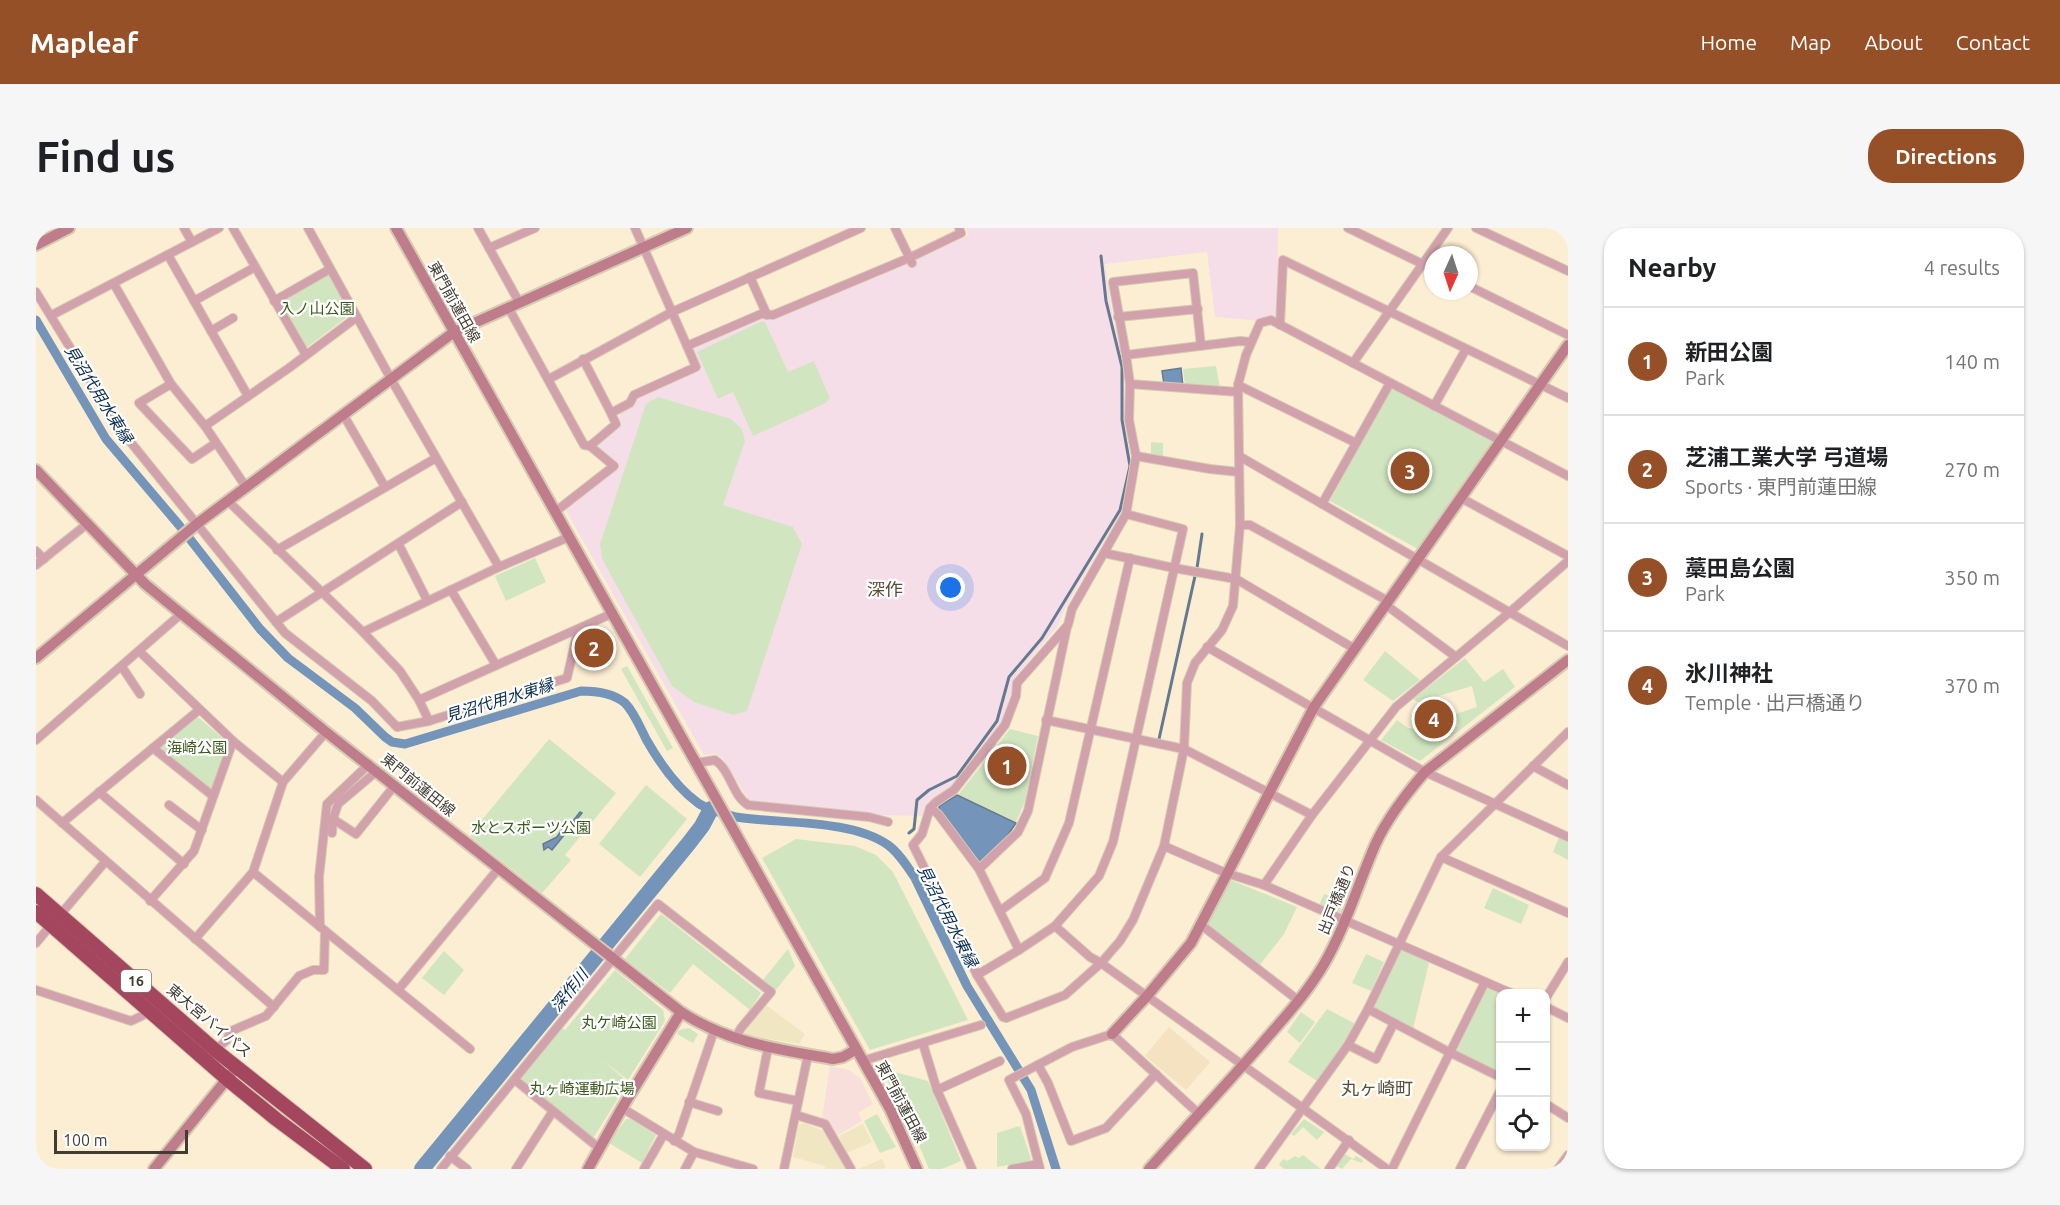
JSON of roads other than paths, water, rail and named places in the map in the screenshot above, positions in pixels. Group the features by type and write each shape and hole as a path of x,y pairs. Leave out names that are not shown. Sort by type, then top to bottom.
{"highway":[{"name":"東大宮バイパス","path":"36,894 56,920 150,1012 276,1119 343,1169"},
{"name":"東大宮バイパス","path":"36,912 56,920 365,1169"}],"street":[{"path":"36,245 69,228"},
{"path":"184,228 192,242"},
{"path":"52,315 219,228"},
{"path":"233,228 306,355"},
{"path":"308,228 391,379 499,567"},
{"name":"東門前蓮田線","path":"396,228 890,1109 917,1169"},
{"path":"478,228 519,302"},
{"path":"489,248 535,228"},
{"path":"611,413 630,403 633,395 696,367 635,228"},
{"path":"36,658 191,529 454,332 687,228"},
{"path":"549,379 672,312 861,228"},
{"path":"895,228 911,261"},
{"path":"1348,228 1423,264"},
{"path":"1353,363 1448,228"},
{"path":"1476,228 1568,271"},
{"path":"687,346 761,314 772,315 911,261 963,232"},
{"path":"168,255 248,396"},
{"path":"1280,325 1283,260 1568,398"},
{"path":"195,301 255,267"},
{"path":"274,301 330,269"},
{"path":"979,869 1018,831 1028,811 1072,609 1126,514 1136,456 1129,420 1130,384 1113,282 1193,273 1201,346"},
{"path":"750,277 767,315"},
{"path":"114,284 171,384 205,426 246,487"},
{"path":"1478,290 1568,335"},
{"path":"36,292 52,315 115,423 162,483 191,529 285,633 372,701 397,726 429,721 567,678 578,630"},
{"path":"508,307 584,445 590,446 614,466 555,512"},
{"path":"1118,316 1197,309"},
{"path":"205,426 357,317"},
{"path":"211,331 233,318"},
{"path":"1068,625 1017,683 1016,696 1005,725 954,790 930,808 922,834 913,845 977,975 1003,1017 1006,1018 1065,995 1101,963 1134,920 1164,846 1184,748 1187,684 1195,663 1222,630 1233,606 1240,525 1238,388 1246,354 1260,323 1271,320 1568,476"},
{"path":"1126,355 1240,341 1251,342"},
{"path":"1012,1169 1039,1166 1026,1114 1009,1080 1072,1047 1112,1034 1191,944 1314,707 1568,345"},
{"path":"1434,406 1466,349"},
{"path":"583,359 616,424 590,446"},
{"path":"1322,504 1390,383"},
{"path":"171,384 139,403 192,459 216,443"},
{"path":"1130,384 1238,388 1356,443"},
{"path":"343,414 385,487"},
{"path":"1136,456 1239,472"},
{"path":"1239,456 1568,646"},
{"path":"277,550 436,458"},
{"name":"東門前蓮田線","path":"36,470 135,575 326,732 681,1012 735,1040 768,1048 835,1059 855,1050"},
{"path":"1461,498 1568,556"},
{"path":"228,501 400,671 419,700 429,721"},
{"path":"276,622 462,502"},
{"path":"977,975 1055,926 1099,876 1113,842 1183,529 1126,514"},
{"path":"36,565 87,524"},
{"path":"1240,525 1250,525 1387,603 1456,657"},
{"path":"363,632 499,567 569,537"},
{"path":"399,544 428,600"},
{"path":"36,551 44,559"},
{"path":"1104,553 1236,579 1355,649"},
{"path":"1000,911 1045,878 1069,823 1130,558"},
{"path":"1264,885 1312,815 1396,707 1568,561"},
{"path":"451,590 496,665"},
{"path":"36,740 182,614"},
{"path":"419,700 611,614"},
{"path":"1207,647 1425,772 1568,837"},
{"path":"140,652 233,741 283,782"},
{"name":"出戸橋通り","path":"1149,1169 1299,1000 1323,966 1346,922 1384,828 1401,801 1425,772 1568,660"},
{"path":"122,667 140,694"},
{"path":"62,823 199,710"},
{"path":"1046,720 1184,748 1312,815"},
{"path":"195,939 253,872 283,782 326,732"},
{"path":"1259,1169 1348,1046 1441,857 1533,766 1564,741 1568,732"},
{"path":"150,901 194,851 233,741"},
{"path":"153,748 213,796"},
{"path":"696,763 715,760 721,764 741,799 748,804 869,817 888,822"},
{"path":"1533,766 1568,785"},
{"path":"332,833 333,819 338,804 373,768"},
{"path":"215,1050 226,1041 231,1031 266,1016 300,976 313,970 324,970 319,877 327,804 373,768"},
{"path":"333,819 356,834 395,785"},
{"path":"99,792 184,864"},
{"path":"36,800 274,1008"},
{"path":"169,805 202,830"},
{"path":"930,808 938,814 979,869 1019,950"},
{"path":"1164,846 1226,873 1264,885 1503,989"},
{"path":"1441,857 1568,914"},
{"path":"36,943 105,861"},
{"path":"398,990 499,868"},
{"path":"253,872 470,1048"},
{"path":"441,1169 611,958 658,904 771,992 741,1028 735,1040"},
{"path":"1200,924 1299,1000"},
{"path":"1055,926 1090,957 1387,1169"},
{"path":"1550,990 1568,962"},
{"path":"1392,1169 1485,982"},
{"path":"36,990 131,1021 150,1012"},
{"path":"1368,1009 1496,1075"},
{"path":"1550,1009 1568,1018"},
{"path":"588,1169 622,1108 681,1012"},
{"path":"1348,1046 1376,1059 1394,1023"},
{"path":"862,1061 981,1025"},
{"path":"674,1141 679,1134 714,1031"},
{"path":"1112,1034 1199,1114"},
{"path":"923,1044 937,1090 972,1169"},
{"path":"768,1048 759,1093 798,1101"},
{"path":"784,1169 808,1055"},
{"path":"937,1090 1000,1061"},
{"path":"154,1169 237,1067"},
{"path":"1034,1067 1048,1083 1071,1141 1106,1128 1156,1074"},
{"path":"515,1080 599,1148"},
{"path":"1460,1169 1497,1097"},
{"path":"689,1102 718,1111"},
{"path":"1550,1107 1568,1118"},
{"path":"622,1108 694,1152 753,1169"},
{"path":"516,1169 553,1111"},
{"path":"796,1115 825,1124 851,1169"},
{"path":"644,1169 664,1134"},
{"path":"1329,1169 1349,1140"},
{"path":"685,1169 694,1152"},
{"path":"1557,1169 1568,1155"},
{"path":"450,1156 466,1169"}],"water":[{"path":"1181,368 1183,387 1164,385 1162,371"},
{"path":"957,795 1016,823 1006,838 983,862 978,863 939,812 939,806"},
{"path":"580,812 582,813 552,850 548,847 544,850 543,844 557,837 563,828 566,830"}],"waterway":[{"path":"909,833 914,829 917,800 929,790 957,776 997,721 1009,677 1042,638 1120,510 1130,466 1122,420 1122,367 1106,301 1101,256"},
{"name":"見沼代用水東縁","path":"36,320 106,439 179,525 260,629 288,658 355,708 392,742 405,744 581,691 604,693 625,703 669,774 690,797 702,805 736,817 815,824 855,831 873,837 892,848 915,878 967,986 1031,1090 1056,1169"},
{"path":"1197,568 1202,534"},
{"path":"1159,739 1195,576"},
{"name":"深作川","path":"422,1169 689,843 711,809"}],"place":[{"name":"藁田島公園","path":"1410,471"},
{"name":"芝浦工業大学 弓道場","path":"594,648"},
{"name":"氷川神社","path":"1434,719"},
{"name":"新田公園","path":"1007,766"}],"district":[{"name":"深作","path":"885,590"},
{"name":"丸ヶ崎町","path":"1377,1089"}],"park label":[{"name":"入ノ山公園","path":"317,309"},
{"name":"海崎公園","path":"197,748"},
{"name":"水とスポーツ公園","path":"531,828"},
{"name":"丸ケ崎公園","path":"619,1023"},
{"name":"丸ヶ崎運動広場","path":"582,1089"}]}
